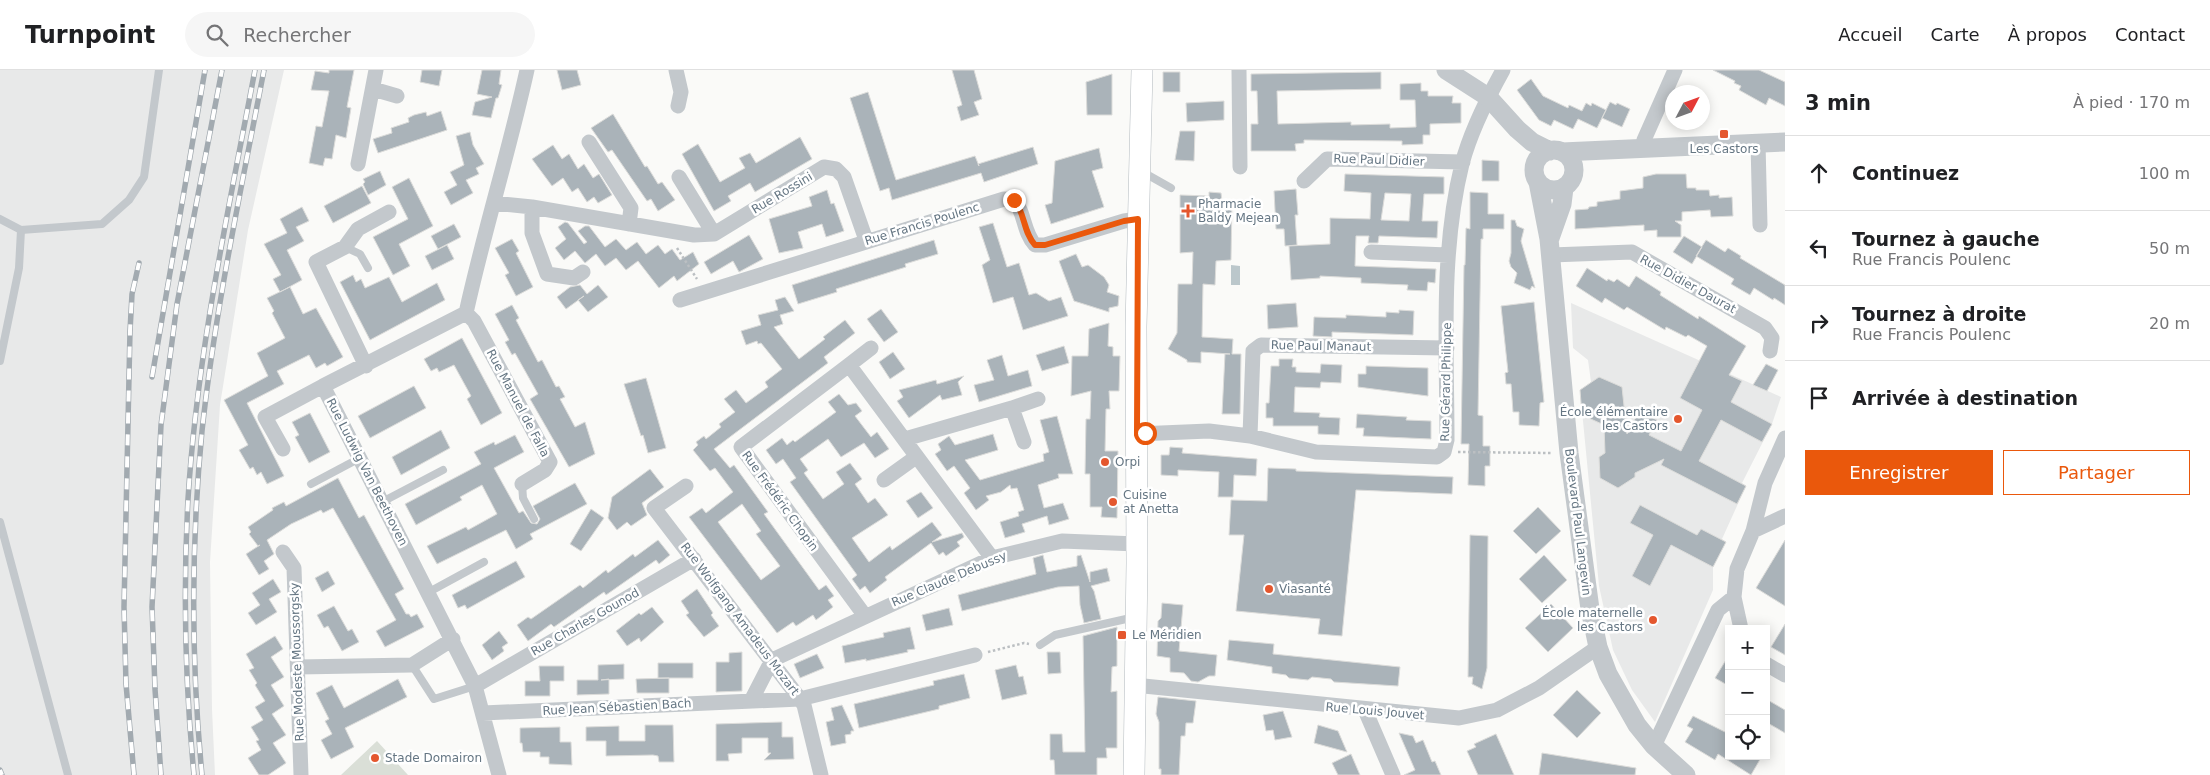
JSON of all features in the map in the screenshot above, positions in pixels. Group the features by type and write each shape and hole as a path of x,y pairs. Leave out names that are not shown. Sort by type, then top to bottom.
{"main road":[{"path":"1131,70 1138,219"},
{"path":"1134,775 1138,219 1142,70"}],"street":[{"path":"358,164 376,70"},
{"path":"466,313 478,259 514,130 527,70"},
{"path":"676,70 681,92 678,106"},
{"path":"1239,70 1240,167"},
{"name":"Rue Gérard Philippe","path":"1137,434 1209,431 1250,436 1316,452 1437,457 1444,452 1447,440 1448,255 1463,162 1488,97 1503,70"},
{"path":"1642,149 1644,140 1674,70"},
{"name":"Boulevard Paul Langevin","path":"1451,71 1488,97 1517,129 1532,142 1556,152"},
{"path":"373,89 396,96"},
{"name":"Boulevard Paul Langevin","path":"1517,129 1537,174 1550,247 1569,453 1590,609 1598,647 1613,683 1637,725 1678,772"},
{"path":"589,142 631,208 629,224"},
{"path":"1605,152 1553,190 1547,189 1537,174 1542,155 1556,152 1605,152 1785,142"},
{"path":"1758,143 1760,225"},
{"path":"1556,152 1571,160 1569,180"},
{"name":"Rue Paul Didier","path":"1304,181 1327,159 1463,162"},
{"name":"Rue Rossini","path":"714,234 824,167 836,169 844,177 866,240"},
{"path":"494,203 532,207 694,235 714,234 679,177"},
{"name":"Boulevard Paul Langevin","path":"1550,247 1569,180"},
{"name":"Rue Francis Poulenc","path":"680,300 866,240 1004,199 1014,200 1018,205 1029,239 1035,245 1045,245 1124,221 1138,219"},
{"path":"532,207 532,233 547,274 574,278 583,272"},
{"path":"366,366 316,262 345,247 358,229 389,212"},
{"name":"Rue Didier Daurat","path":"1550,247 1632,252 1765,328 1772,338 1770,351"},
{"path":"1371,252 1448,255"},
{"name":"Rue Ludwig Van Beethoven","path":"466,313 366,366 323,386 476,686 499,775"},
{"name":"Rue Manuel de Falla","path":"466,313 474,321 550,462 545,470 522,484"},
{"name":"Rue Paul Manaut","path":"1250,436 1253,351 1261,345 1447,348"},
{"name":"Rue Frédéric Chopin","path":"865,616 741,447 871,348"},
{"path":"849,365 992,558"},
{"path":"283,450 265,417 323,386"},
{"path":"905,439 1038,399"},
{"path":"1012,408 1024,442"},
{"path":"1740,625 1734,597 1736,569 1752,531 1765,483 1785,438"},
{"path":"884,480 916,457"},
{"name":"Rue Wolfgang Amadeus Mozart","path":"686,486 654,508 800,699 804,706 821,775"},
{"path":"1752,531 1785,516"},
{"name":"Rue Claude Debussy","path":"772,660 992,558 1062,541 1137,544"},
{"name":"Rue Modeste Moussorgsky","path":"283,552 294,568 301,775"},
{"name":"Rue Charles Gounod","path":"476,686 694,559"},
{"path":"1654,746 1718,610 1734,597"},
{"path":"298,667 412,665 450,634"},
{"name":"Rue Louis Jouvet","path":"1134,685 1458,718 1497,710 1539,688 1598,647"},
{"name":"Rue Jean Sébastien Bach","path":"483,713 800,699 975,655"},
{"path":"751,701 772,660"},
{"path":"1770,667 1785,676"},
{"path":"1365,710 1393,775"}],"lane":[{"path":"0,220 21,230 102,224 129,200 144,177 159,70"},
{"path":"1140,165 1148,175 1171,188"},
{"path":"0,361 19,268 21,230"},
{"path":"345,247 360,254 368,268"},
{"path":"311,484 360,458"},
{"path":"382,502 443,470"},
{"path":"522,484 523,498 534,520"},
{"path":"0,522 68,775"},
{"path":"429,592 484,562"},
{"path":"1040,646 1055,635 1136,616"},
{"path":"412,665 434,699 476,686"}],"path":[{"path":"667,230 672,242 692,270 705,293"},
{"path":"1444,452 1569,453"},
{"path":"975,655 1024,643 1040,646"}],"shaded area":[{"path":"0,70 284,70 248,230 220,405 210,562 215,775 0,775"},
{"path":"1231,265 1240,266 1240,285 1231,285"},
{"name":"École élémentaire les Castors","path":"1571,303 1781,397 1772,424 1742,483 1746,486 1722,539 1726,542 1713,567 1713,590 1655,722 1632,690 1613,650 1599,586 1580,390 1591,382 1588,360 1573,348"},
{"name":"Stade Domairon","path":"377,741 408,775 341,775"}],"building":[{"path":"329,70 354,70 347,107 351,108 346,138 336,135 332,159 325,158 323,166 309,163 316,126 322,127 329,91 311,90 315,71 329,73"},
{"path":"422,70 442,70 439,86 420,82"},
{"path":"482,70 501,70 499,84 502,85 498,98 496,98 491,118 472,115 475,102 492,97 477,94"},
{"path":"557,70 577,70 581,85 562,90"},
{"path":"952,70 974,70 982,99 974,102 979,115 961,121 957,107 962,105"},
{"path":"1713,70 1759,70 1785,82 1785,106 1769,98 1766,105 1739,90 1741,86 1734,83 1735,81"},
{"path":"1163,72 1180,72 1180,92 1163,92"},
{"path":"1381,72 1381,89 1277,91 1278,124 1351,122 1351,125 1390,124 1390,128 1416,127 1415,100 1400,100 1400,84 1421,83 1421,91 1428,91 1428,96 1453,96 1452,103 1461,103 1461,123 1430,124 1430,135 1423,135 1423,144 1402,145 1402,141 1304,140 1304,143 1295,144 1296,151 1251,151 1251,124 1258,124 1257,91 1251,91 1251,74"},
{"path":"1112,74 1112,115 1087,115 1086,82"},
{"path":"1531,79 1543,96 1568,108 1569,105 1582,111 1586,103 1591,106 1592,103 1606,110 1597,128 1578,119 1573,129 1554,120 1551,126 1539,120 1517,90"},
{"path":"868,92 896,180 975,156 978,164 1033,147 1038,164 984,182 981,173 892,200 889,188 880,191 850,98"},
{"path":"1224,101 1224,120 1187,122 1186,103"},
{"path":"1610,102 1630,109 1622,127 1602,118"},
{"path":"441,111 447,130 378,153 373,139 392,133 391,128 409,122 408,118 414,115 426,112 427,116"},
{"path":"613,114 645,167 647,166 658,184 662,182 675,200 658,211 651,199 647,201 612,150 608,152 591,128"},
{"path":"1180,131 1195,131 1194,161 1175,160"},
{"path":"470,132 473,145 484,164 476,168 479,174 466,180 473,193 451,205 444,192 457,185 450,172 464,165 456,136"},
{"path":"800,137 812,159 755,192 750,183 728,196 731,201 714,211 682,154 698,144 720,182 745,168 739,158 750,153 756,163"},
{"path":"553,145 562,159 569,154 578,169 584,164 593,178 599,174 612,195 598,203 594,197 587,202 578,188 572,192 563,178 552,186 532,159"},
{"path":"1099,148 1103,168 1092,171 1104,207 1051,224 1045,205 1052,203 1055,161"},
{"path":"1482,160 1499,161 1499,181 1482,181"},
{"path":"380,171 386,185 368,195 363,179"},
{"path":"1345,174 1444,177 1444,194 1424,194 1422,221 1438,221 1437,238 1379,236 1378,243 1368,243 1369,236 1356,236 1355,266 1436,269 1435,283 1428,282 1427,291 1407,290 1408,285 1361,283 1361,278 1320,276 1320,278 1291,280 1289,246 1330,244 1330,218 1370,219 1371,193 1344,191","holes":["1385,193 1411,194 1409,221 1381,220"]},
{"path":"1656,174 1686,174 1687,188 1709,190 1710,196 1719,195 1719,198 1732,197 1733,216 1711,217 1710,210 1682,212 1682,221 1675,221 1681,225 1681,237 1657,237 1657,230 1644,231 1644,225 1575,229 1575,210 1597,206 1597,202 1620,199 1620,191 1643,188 1643,177"},
{"path":"409,178 433,226 399,244 410,266 393,275 373,237 408,219 392,187"},
{"path":"362,186 371,203 333,223 324,206"},
{"path":"1296,189 1298,215 1295,215 1297,245 1285,246 1284,229 1276,229 1274,191"},
{"path":"827,190 831,204 834,203 844,231 826,237 822,224 798,232 803,248 779,253 769,219 812,206 809,197"},
{"path":"1209,192 1221,193 1222,201 1232,201 1231,260 1216,261 1215,285 1203,284 1202,337 1233,339 1232,354 1241,354 1240,414 1222,414 1225,354 1230,354 1201,352 1201,363 1187,362 1187,360 1168,349 1177,333 1178,284 1192,284 1193,252 1180,253 1180,195 1209,196"},
{"path":"1470,192 1488,193 1488,214 1504,214 1504,229 1483,229 1483,239 1481,239 1478,415 1483,416 1483,446 1490,446 1490,466 1485,466 1485,486 1468,485 1469,444 1461,444 1464,265 1466,228 1470,229"},
{"path":"302,207 309,221 296,227 304,241 287,250 302,280 280,292 273,279 281,275 264,244 287,233 280,219"},
{"path":"1511,220 1515,220 1517,226 1524,229 1521,241 1535,288 1532,286 1530,290 1514,283 1517,273 1511,267 1509,261 1511,253"},
{"path":"565,222 568,223 584,244 587,242 578,231 585,226 589,226 605,247 616,239 626,250 637,242 646,254 658,245 665,254 672,249 680,260 693,252 699,264 677,281 674,276 659,288 638,261 626,270 616,258 605,266 596,254 585,263 575,251 564,260 555,248 566,239 558,227"},
{"path":"993,223 1007,267 1019,263 1029,295 1036,293 1049,301 1061,297 1068,316 1023,330 1013,297 993,303 982,265 990,260 979,227"},
{"path":"454,224 461,237 438,249 431,236"},
{"path":"749,235 763,259 739,272 733,261 711,274 704,262"},
{"path":"1684,236 1702,247 1692,264 1673,252"},
{"path":"512,239 519,251 516,253 533,287 516,296 505,275 509,273 495,248"},
{"path":"934,240 938,254 905,264 906,267 836,289 837,292 798,304 792,285"},
{"path":"1706,240 1725,252 1728,248 1741,256 1740,258 1785,285 1785,305 1754,288 1750,295 1731,284 1734,279 1696,256"},
{"path":"447,245 454,259 432,270 425,256"},
{"path":"1076,254 1082,267 1088,265 1104,277 1109,285 1107,292 1119,296 1118,306 1109,308 1109,312 1074,301 1059,261"},
{"path":"1587,268 1607,281 1608,279 1614,282 1617,279 1629,287 1636,276 1661,292 1660,295 1698,319 1699,316 1746,346 1729,375 1742,381 1731,402 1772,424 1762,442 1721,420 1699,461 1746,486 1737,504 1661,465 1664,459 1635,473 1635,477 1618,488 1600,478 1599,457 1605,453 1604,425 1582,415 1580,390 1599,377 1622,387 1627,434 1639,411 1657,420 1649,435 1681,451 1702,410 1680,398 1707,346 1688,335 1686,337 1666,327 1665,330 1627,307 1624,310 1605,298 1602,303 1576,286"},
{"path":"353,275 356,282 361,279 365,288 389,277 402,302 437,283 445,300 370,340 340,282"},
{"path":"580,285 587,294 598,285 608,297 588,312 578,300 566,309 557,297 570,287"},
{"path":"290,287 303,314 316,308 343,357 327,366 325,363 316,368 309,355 277,371 284,384 247,403 284,476 267,484 261,472 257,475 253,467 250,469 239,450 248,445 224,400 268,376 257,353 285,338 272,313 274,311 267,298"},
{"path":"785,297 794,311 780,315 783,324 774,327 799,359 825,339 823,337 845,320 855,333 824,357 828,363 714,449 730,468 734,465 768,512 764,514 819,590 826,585 834,596 828,600 833,607 816,620 813,615 796,626 793,622 777,633 689,517 702,508 706,513 733,492 715,468 710,471 693,450 698,445 696,442 704,436 706,439 721,427 719,424 735,412 724,399 736,390 746,403 768,387 765,382 782,369 761,343 758,344 757,341 746,345 741,331 761,325 758,315 778,310 775,300","holes":["742,504 761,531 756,534 780,566 761,580 718,522"]},
{"path":"1534,302 1544,402 1540,403 1539,426 1519,425 1519,412 1513,412 1511,384 1506,384 1505,373 1508,372 1501,306"},
{"path":"1296,303 1298,327 1268,329 1267,305"},
{"path":"512,305 519,318 516,320 538,362 542,360 556,387 559,386 565,397 560,399 575,427 585,422 595,454 569,467 530,399 538,394 515,353 512,355 505,342 509,340 495,314"},
{"path":"881,309 898,332 884,342 867,319"},
{"path":"1399,310 1414,311 1413,335 1332,332 1332,337 1313,336 1314,317 1346,318 1346,315 1386,317 1386,312 1399,313"},
{"path":"1109,323 1108,346 1113,347 1113,356 1120,356 1119,391 1109,391 1110,409 1106,409 1105,451 1118,451 1117,518 1101,517 1102,507 1090,507 1090,474 1085,474 1086,419 1090,419 1091,391 1071,396 1072,356 1088,356 1089,329"},
{"path":"462,338 502,413 481,425 467,399 471,396 454,365 439,372 437,368 431,371 424,359"},
{"path":"1064,346 1069,363 1042,371 1036,355"},
{"path":"893,352 905,369 890,379 879,362"},
{"path":"1002,355 1008,376 1028,370 1032,386 979,402 974,385 994,380 987,360"},
{"path":"1279,359 1293,359 1292,367 1296,367 1296,372 1320,373 1321,364 1342,365 1341,383 1321,382 1320,388 1295,387 1294,412 1320,413 1319,417 1340,418 1339,435 1318,434 1318,426 1273,426 1273,418 1266,418 1266,403 1269,403 1271,366 1279,366"},
{"path":"1766,364 1778,370 1767,391 1753,385"},
{"path":"1366,366 1428,368 1428,396 1358,387 1358,374 1366,374"},
{"path":"964,376 958,382 962,395 942,400 940,395 909,418 897,401 903,397 899,390 936,380 937,384"},
{"path":"646,378 666,448 648,453 624,384"},
{"path":"414,386 426,408 370,438 358,416"},
{"path":"839,394 848,405 856,403 862,411 855,416 871,437 877,432 889,449 875,458 864,443 841,457 828,439 800,459 808,470 804,473 823,499 844,484 836,472 850,463 862,479 855,484 868,503 875,498 888,515 852,538 869,562 890,546 892,550 932,522 942,535 932,542 962,533 964,537 957,542 960,546 946,556 943,552 939,555 931,543 885,577 887,580 870,593 865,586 860,590 852,579 857,575 790,482 796,478 783,459 776,464 766,450 782,438 787,445 793,440 795,442 836,412 828,402"},
{"path":"310,413 330,452 309,463 295,437 299,435 292,422"},
{"path":"1357,414 1407,417 1406,420 1431,421 1431,439 1363,436 1364,428 1356,428"},
{"path":"1057,416 1073,474 1058,474 1059,478 1038,485 1044,508 1063,503 1069,519 1049,525 1047,516 1022,524 1025,532 1005,538 1000,522 1019,516 1018,512 1024,510 1017,488 1011,489 1010,485 1001,492 986,496 989,500 976,510 964,493 970,488 954,466 947,471 935,454 941,450 938,444 949,436 955,445 993,434 998,450 965,460 980,480 1044,461 1043,454 1049,452 1040,420"},
{"path":"441,430 450,448 401,475 392,457"},
{"path":"515,435 524,452 494,468 519,513 523,511 531,523 537,524 540,519 533,506 575,483 587,504 530,534 533,539 516,549 506,530 437,564 427,546 466,527 468,530 497,514 482,485 460,497 462,500 416,525 405,504 481,464 474,452 494,442 495,445"},
{"path":"1170,447 1183,448 1182,453 1257,459 1256,476 1234,475 1233,497 1218,497 1219,472 1178,470 1178,476 1161,475 1161,455 1169,455"},
{"path":"1268,468 1296,469 1296,471 1453,477 1452,494 1356,490 1342,636 1318,634 1320,619 1236,611 1244,535 1229,535 1231,500 1267,501"},
{"path":"650,469 664,487 642,503 647,515 631,526 627,522 617,530 608,518 612,497"},
{"path":"338,478 359,518 364,515 404,589 395,594 406,614 409,614 411,617 417,614 424,627 385,647 376,631 396,620 333,508 323,513 321,510 291,524 267,540 274,554 264,561 269,569 259,575 246,554 260,545 258,546 249,534 251,532 248,527 273,510 272,508 284,502 286,506"},
{"path":"921,492 933,508 918,518 906,501"},
{"path":"1640,505 1697,535 1701,529 1726,542 1713,567 1671,545 1650,586 1632,576 1653,535 1630,523"},
{"path":"1538,507 1561,531 1536,554 1513,531"},
{"path":"591,509 604,518 581,551 570,544"},
{"path":"1470,535 1488,536 1487,668 1482,689 1472,684 1473,677 1468,677"},
{"path":"658,540 670,555 659,564 656,560 606,595 604,592 554,627 551,624 528,641 517,625 528,617 531,619 580,585 583,588 606,570 608,573 633,554 635,557"},
{"path":"1785,540 1785,606 1756,588"},
{"path":"1043,555 1047,572 1077,566 1077,556 1081,555 1090,582 1090,572 1107,568 1110,581 1091,586 1101,619 1084,623 1080,605 1079,586 1058,587 962,611 958,595 1036,574 1033,558"},
{"path":"1544,555 1567,580 1542,603 1519,579"},
{"path":"516,561 525,577 467,609 465,605 458,608 452,595"},
{"path":"328,571 335,584 322,592 315,578"},
{"path":"273,579 281,592 269,599 277,612 256,625 248,613 260,605 252,593"},
{"path":"697,589 719,626 704,637 686,615 689,613 681,601"},
{"path":"1162,603 1183,605 1179,651 1217,655 1215,676 1209,676 1198,682 1191,681 1184,673 1170,672 1170,658 1157,656 1158,621 1161,618"},
{"path":"1551,604 1573,628 1548,652 1525,628"},
{"path":"334,606 348,631 352,629 359,642 342,651 328,626 324,628 317,615"},
{"path":"652,607 664,622 641,642 639,638 627,646 616,631 639,613 641,615"},
{"path":"949,608 953,625 926,631 922,615"},
{"path":"1785,624 1785,655 1771,647"},
{"path":"910,627 915,649 866,661 866,659 845,663 842,646 884,637 883,633"},
{"path":"1117,627 1117,666 1112,667 1111,692 1117,691 1117,748 1106,748 1107,758 1097,758 1097,775 1055,775 1054,760 1050,760 1050,734 1062,734 1063,752 1085,752 1083,636"},
{"path":"499,631 508,643 502,647 504,651 492,660 482,645"},
{"path":"275,636 283,649 271,657 284,677 271,685 284,706 272,714 286,735 273,743 286,763 268,775 259,775 248,758 261,750 256,741 259,740 251,727 263,720 255,707 265,701 255,685 257,683 249,670 254,668 246,654"},
{"path":"1229,640 1274,644 1273,654 1400,667 1398,686 1334,682 1331,679 1312,677 1308,680 1289,678 1286,675 1272,673 1272,667 1227,660"},
{"path":"742,652 742,691 716,692 716,662 729,662 729,653"},
{"path":"1047,652 1060,652 1061,673 1048,674"},
{"path":"817,654 824,668 800,678 794,664"},
{"path":"1725,662 1725,684 1715,678"},
{"path":"658,663 693,663 693,678 658,678"},
{"path":"624,664 624,679 609,680 609,694 577,695 577,680 598,680 598,665"},
{"path":"1016,665 1019,677 1023,676 1027,694 1002,700 995,670"},
{"path":"539,666 564,666 564,681 550,681 550,696 525,696 525,681 540,681"},
{"path":"964,674 970,698 939,706 939,709 859,728 854,704 934,685 933,681"},
{"path":"669,678 669,693 637,693 636,679"},
{"path":"398,679 407,697 345,728 354,747 331,759 321,740 332,734 325,721 329,719 316,693 332,685 344,708"},
{"path":"1577,690 1601,713 1577,738 1553,715"},
{"path":"1158,697 1196,701 1193,723 1186,723 1185,736 1181,736 1179,775 1161,775 1161,769 1159,769 1159,722 1156,714"},
{"path":"1770,701 1785,710 1785,733 1770,724"},
{"path":"842,705 854,731 851,731 851,734 845,735 846,743 831,746 826,722 834,720 831,708"},
{"path":"1283,711 1292,737 1275,740 1273,730 1266,731 1263,715"},
{"path":"1693,716 1725,732 1725,758 1718,754 1715,760 1685,742 1693,729 1687,726"},
{"path":"782,722 782,737 793,737 794,759 764,760 771,753 768,753 768,738 742,738 742,753 728,754 729,761 716,761 716,724"},
{"path":"645,725 673,725 674,762 659,762 658,756 653,755 606,756 606,741 586,741 586,727 619,726 619,741 645,741"},
{"path":"1318,725 1338,731 1347,752 1314,743"},
{"path":"560,727 560,742 571,742 572,765 549,764 549,757 540,757 540,752 523,752 522,743 520,743 520,728"},
{"path":"1399,733 1413,736 1416,743 1423,740 1432,762 1435,761 1441,775 1404,775 1415,770"},
{"path":"1496,734 1514,775 1478,775 1467,751 1476,747 1474,744"},
{"path":"1542,753 1636,768 1635,775 1539,775"},
{"path":"1351,754 1360,775 1338,775 1332,763"},
{"path":"1727,760 1760,760 1751,775"}],"railway":[{"path":"152,377 205,70"},
{"path":"161,775 152,607 161,425 177,304 222,70"},
{"path":"194,775 187,672 185,602 186,533 192,445 198,391 215,283 255,70"},
{"path":"202,775 194,646 194,560 198,474 207,386 221,295 264,70"},
{"path":"134,775 126,684 124,607 130,331 132,294 139,263"},
{"path":"0,770 2,775"}],"place":[{"name":"Les Castors","path":"1724,134"},
{"name":"Pharmacie Baldy Mejean","path":"1188,211"},
{"name":"École élémentaire les Castors","path":"1678,419"},
{"name":"Orpi","path":"1105,462"},
{"name":"Cuisine at Anetta","path":"1113,502"},
{"name":"Viasanté","path":"1269,589"},
{"name":"École maternelle les Castors","path":"1653,620"},
{"name":"Le Méridien","path":"1122,635"},
{"name":"Stade Domairon","path":"375,758"}],"route":[{"path":"1014,200 1018,205 1029,239 1035,245 1045,245 1124,221 1138,219 1137,434 1145,433"}]}
